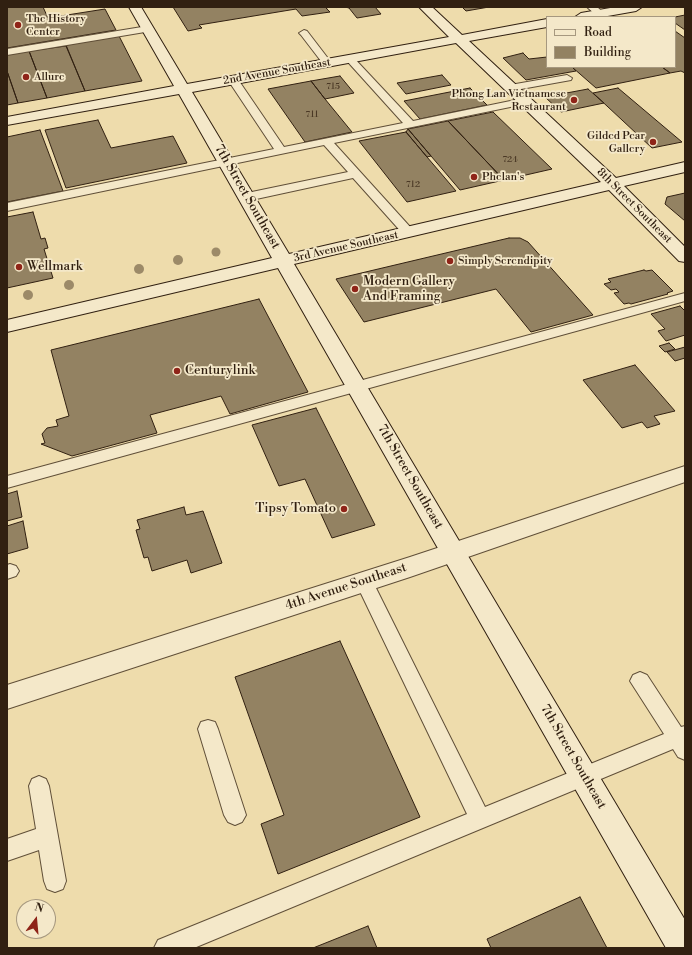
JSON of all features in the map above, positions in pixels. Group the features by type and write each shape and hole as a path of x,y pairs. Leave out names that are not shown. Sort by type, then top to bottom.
{"main road":[{"name":"7th Street Southeast","path":"135,7 684,948"},
{"name":"8th Street Southeast","path":"425,7 613,184 685,257"},
{"path":"583,16 595,10 636,7"},
{"name":"2nd Avenue Southeast","path":"7,121 546,23"},
{"name":"3rd Avenue Southeast","path":"7,326 685,167"},
{"name":"4th Avenue Southeast","path":"7,697 454,552 685,474"}],"lane":[{"path":"7,52 148,29"},
{"path":"304,33 327,63"},
{"path":"350,59 411,125"},
{"path":"510,88 567,78"},
{"path":"233,80 282,151"},
{"path":"7,207 525,101"},
{"path":"327,142 408,232"},
{"path":"247,197 355,174"},
{"path":"7,482 685,297"},
{"path":"364,581 480,819"},
{"path":"166,948 584,777 682,741 640,681"},
{"path":"208,729 235,815"},
{"path":"39,786 55,881"},
{"path":"7,850 48,836"}],"building":[{"path":"7,7 43,7 48,18 105,9 116,30 7,48"},
{"path":"173,7 331,7 326,8 330,12 302,16 296,9 199,25 202,28 188,31"},
{"path":"345,7 375,7 381,14 357,18 349,8"},
{"path":"462,7 489,7 466,11"},
{"path":"685,15 685,30 676,24 676,17"},
{"path":"676,32 685,38 685,73 681,71 670,73 663,68 676,68"},
{"path":"119,36 142,81 85,91 66,45"},
{"path":"66,46 85,91 47,98 29,51"},
{"path":"29,51 47,98 18,103 7,71 7,54"},
{"path":"523,53 529,59 546,57 546,68 573,68 576,71 526,80 503,58"},
{"path":"573,68 663,68 670,73 596,88"},
{"path":"7,71 18,103 7,105"},
{"path":"442,75 451,85 406,94 397,83"},
{"path":"340,76 354,93 325,99 311,81"},
{"path":"311,81 352,132 305,142 268,89"},
{"path":"470,88 487,105 420,119 404,101"},
{"path":"618,88 682,142 652,148 593,93"},
{"name":"Phong Lan Vietnamese Restaurant","path":"588,89 604,103 561,112 545,97"},
{"path":"493,112 552,169 504,180 448,121"},
{"path":"98,120 111,148 173,136 187,163 66,188 45,130"},
{"path":"448,121 504,180 460,190 408,129"},
{"path":"408,129 431,156 427,157 406,132"},
{"path":"40,130 63,191 7,202 7,137"},
{"path":"406,132 456,191 407,202 359,141"},
{"path":"685,193 685,221 665,204 667,197"},
{"path":"33,212 41,239 45,238 48,248 44,249 53,278 7,288 7,217"},
{"path":"509,238 520,238 528,242 593,315 531,332 496,289 364,322 336,279"},
{"path":"644,270 652,270 673,291 667,293 668,294 631,304 624,304 614,293 619,292 616,289 611,290 604,284 611,282 608,279"},
{"name":"Centurylink","path":"259,299 308,392 230,414 221,396 150,415 157,433 72,456 41,444 45,443 42,434 47,428 58,426 56,420 69,416 51,350"},
{"path":"680,306 685,311 685,335 666,341 658,331 665,329 651,314"},
{"path":"669,343 675,349 665,352 659,346"},
{"path":"685,347 685,358 675,361 667,352"},
{"path":"635,365 675,411 654,416 660,424 647,428 642,422 622,428 583,380"},
{"path":"316,408 375,525 332,538 305,479 279,486 252,425"},
{"path":"17,491 22,517 7,521 7,494"},
{"path":"184,507 186,515 203,511 222,563 191,573 187,560 152,571 148,557 144,558 136,530 140,529 137,520"},
{"path":"23,521 28,548 7,554 7,526"},
{"path":"340,641 420,817 278,874 261,824 284,815 235,677"},
{"path":"580,897 607,948 491,948 487,939"},
{"path":"368,926 377,948 313,948"}],"place":[{"name":"The History Center","path":"18,25"},
{"name":"Allure","path":"26,77"},
{"name":"Phong Lan Vietnamese Restaurant","path":"574,100"},
{"name":"Gilded Pear Gallery","path":"653,142"},
{"name":"Phelan's","path":"474,177"},
{"name":"Simply Serendipity","path":"450,261"},
{"name":"Wellmark","path":"19,267"},
{"name":"Modern Gallery And Framing","path":"355,289"},
{"name":"Centurylink","path":"177,371"},
{"name":"Tipsy Tomato","path":"344,509"}]}
